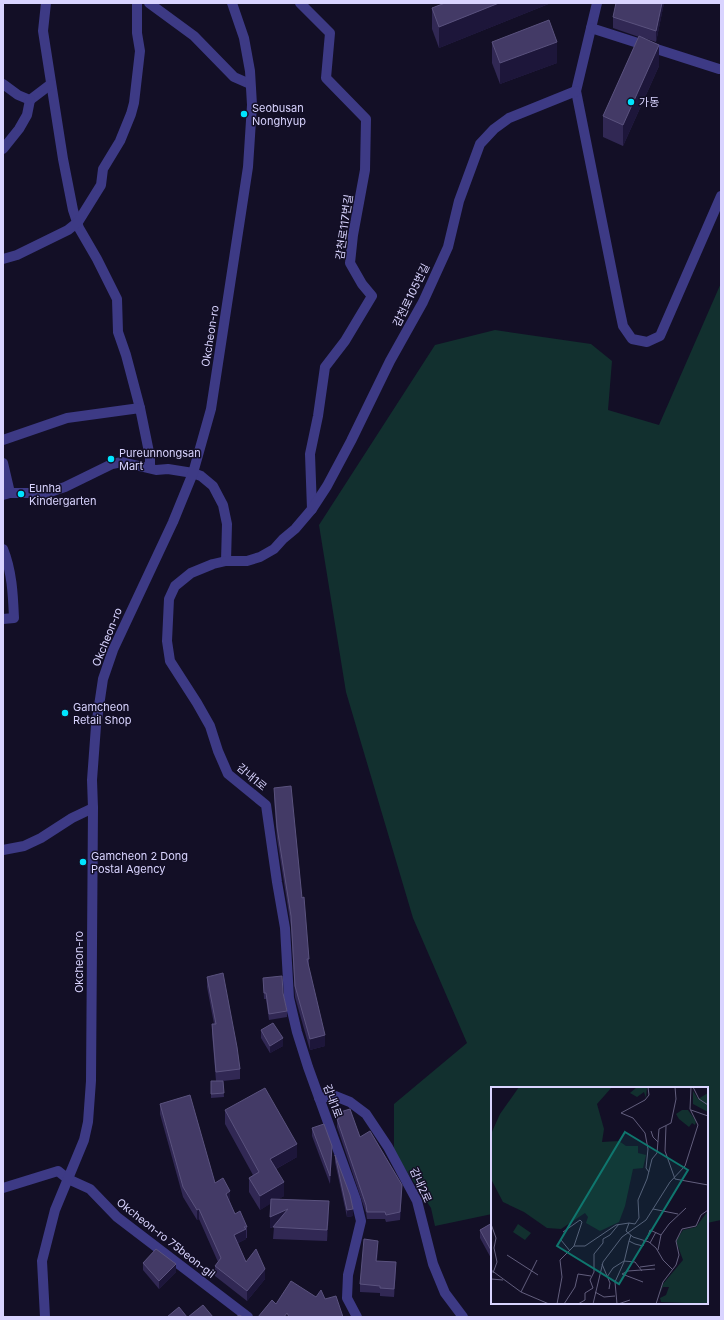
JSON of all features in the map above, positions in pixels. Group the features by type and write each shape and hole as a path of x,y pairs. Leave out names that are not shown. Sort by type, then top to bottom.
{"street":[{"path":"46,3 43,31 73,210 79,228 117,299 118,332 126,355 140,408 150,457 150,468"},
{"path":"3,259 17,255 44,243 68,230 78,222 101,185 103,169 120,140 134,103 140,52 137,33 136,3"},
{"path":"149,3 194,36 234,76 250,84"},
{"name":"Okcheon-ro","path":"46,1317 42,1261 53,1214 85,1135 91,1081 92,780 96,726 103,679 112,650 173,522 193,473 211,409 248,167 252,105 250,71 244,38 232,3"},
{"name":"감천로117번길","path":"300,3 330,33 326,78 366,119 365,170 353,235 350,263 362,284 372,296 345,342 325,367 318,416 310,454 312,509"},
{"path":"597,3 576,91 623,326 632,339 647,342 660,336 721,196"},
{"path":"591,28 719,69"},
{"path":"3,84 18,95 30,100"},
{"path":"3,148 19,129 27,115 30,100 51,84"},
{"name":"감천로105번길","path":"226,561 247,561 260,557 274,549 295,529 312,509 327,486 390,361 424,302 448,247 459,201 480,144 494,129 509,118 576,91"},
{"path":"3,440 67,418 140,408"},
{"path":"3,463 7,494 47,493 64,487 112,464 122,462 150,468 193,473 201,476 213,486 223,505 227,524 226,561"},
{"path":"3,549 6,556 12,589 14,618 3,619"},
{"name":"감내1로","path":"226,561 213,564 191,573 175,586 169,599 167,641 170,661 210,726 220,758 228,774 266,805 277,882 286,928 289,998 297,1032 356,1200 361,1221 348,1275 347,1298 357,1317"},
{"path":"3,850 24,846 41,838 72,818 93,808"},
{"name":"감내2로","path":"319,1098 335,1096 350,1102 366,1114 388,1147 417,1201 432,1264 445,1293 463,1317"},
{"name":"Okcheon-ro 75beon-gil","path":"3,1188 58,1171 68,1179 90,1189 117,1217 248,1317"}],"green space":[{"path":"721,283 721,1220 708,1223 708,1087 491,1087 491,1214 435,1226 431,1208 394,1152 394,1104 467,1043 413,918 346,692 319,525 435,345 495,330 591,344 612,361 608,410 659,425"}],"building":[{"path":"445,3 499,3 439,27 432,8"},
{"path":"616,3 662,3 656,31 613,17"},
{"path":"549,20 557,42 500,63 492,42"},
{"path":"639,36 659,45 623,125 603,116"},
{"path":"291,786 302,898 304,897 309,959 307,959 325,1035 310,1039 295,986 291,916 277,827 274,788"},
{"path":"223,973 240,1069 216,1072 212,1024 216,1024 207,977"},
{"path":"282,976 283,993 287,1011 269,1014 266,993 264,993 263,978"},
{"path":"273,1023 283,1038 270,1046 261,1030"},
{"path":"211,1081 223,1081 224,1093 211,1094"},
{"path":"265,1088 297,1144 270,1159 284,1182 260,1196 249,1178 259,1172 225,1110"},
{"path":"190,1095 215,1183 223,1178 230,1191 226,1194 235,1214 240,1211 247,1227 244,1227 246,1229 234,1235 246,1262 256,1249 265,1269 247,1291 215,1266 221,1258 199,1209 197,1210 183,1187 160,1104"},
{"path":"350,1109 360,1137 370,1131 402,1185 400,1212 386,1215 385,1212 367,1212 337,1119 339,1119 337,1113"},
{"path":"324,1124 332,1146 330,1176 312,1128"},
{"path":"335,1155 350,1195 353,1209 347,1210"},
{"path":"271,1199 329,1201 327,1230 273,1227 288,1209 270,1217"},
{"path":"491,1224 491,1250 480,1230"},
{"path":"364,1239 378,1241 376,1261 396,1262 394,1289 360,1284"},
{"path":"156,1249 176,1264 159,1281 143,1263"},
{"path":"291,1281 316,1297 321,1290 325,1299 336,1296 343,1317 289,1317 287,1313 284,1317 258,1317 272,1300 276,1304"},
{"path":"203,1305 213,1317 188,1317"},
{"path":"179,1307 187,1317 167,1317"}],"place":[{"name":"가동","path":"631,102"},
{"name":"Seobusan Nonghyup","path":"244,114"},
{"name":"Pureunnongsan Mart","path":"111,459"},
{"name":"Eunha Kindergarten","path":"21,494"},
{"name":"Gamcheon Retail Shop","path":"65,713"},
{"name":"Gamcheon 2 Dong Postal Agency","path":"83,862"}]}
